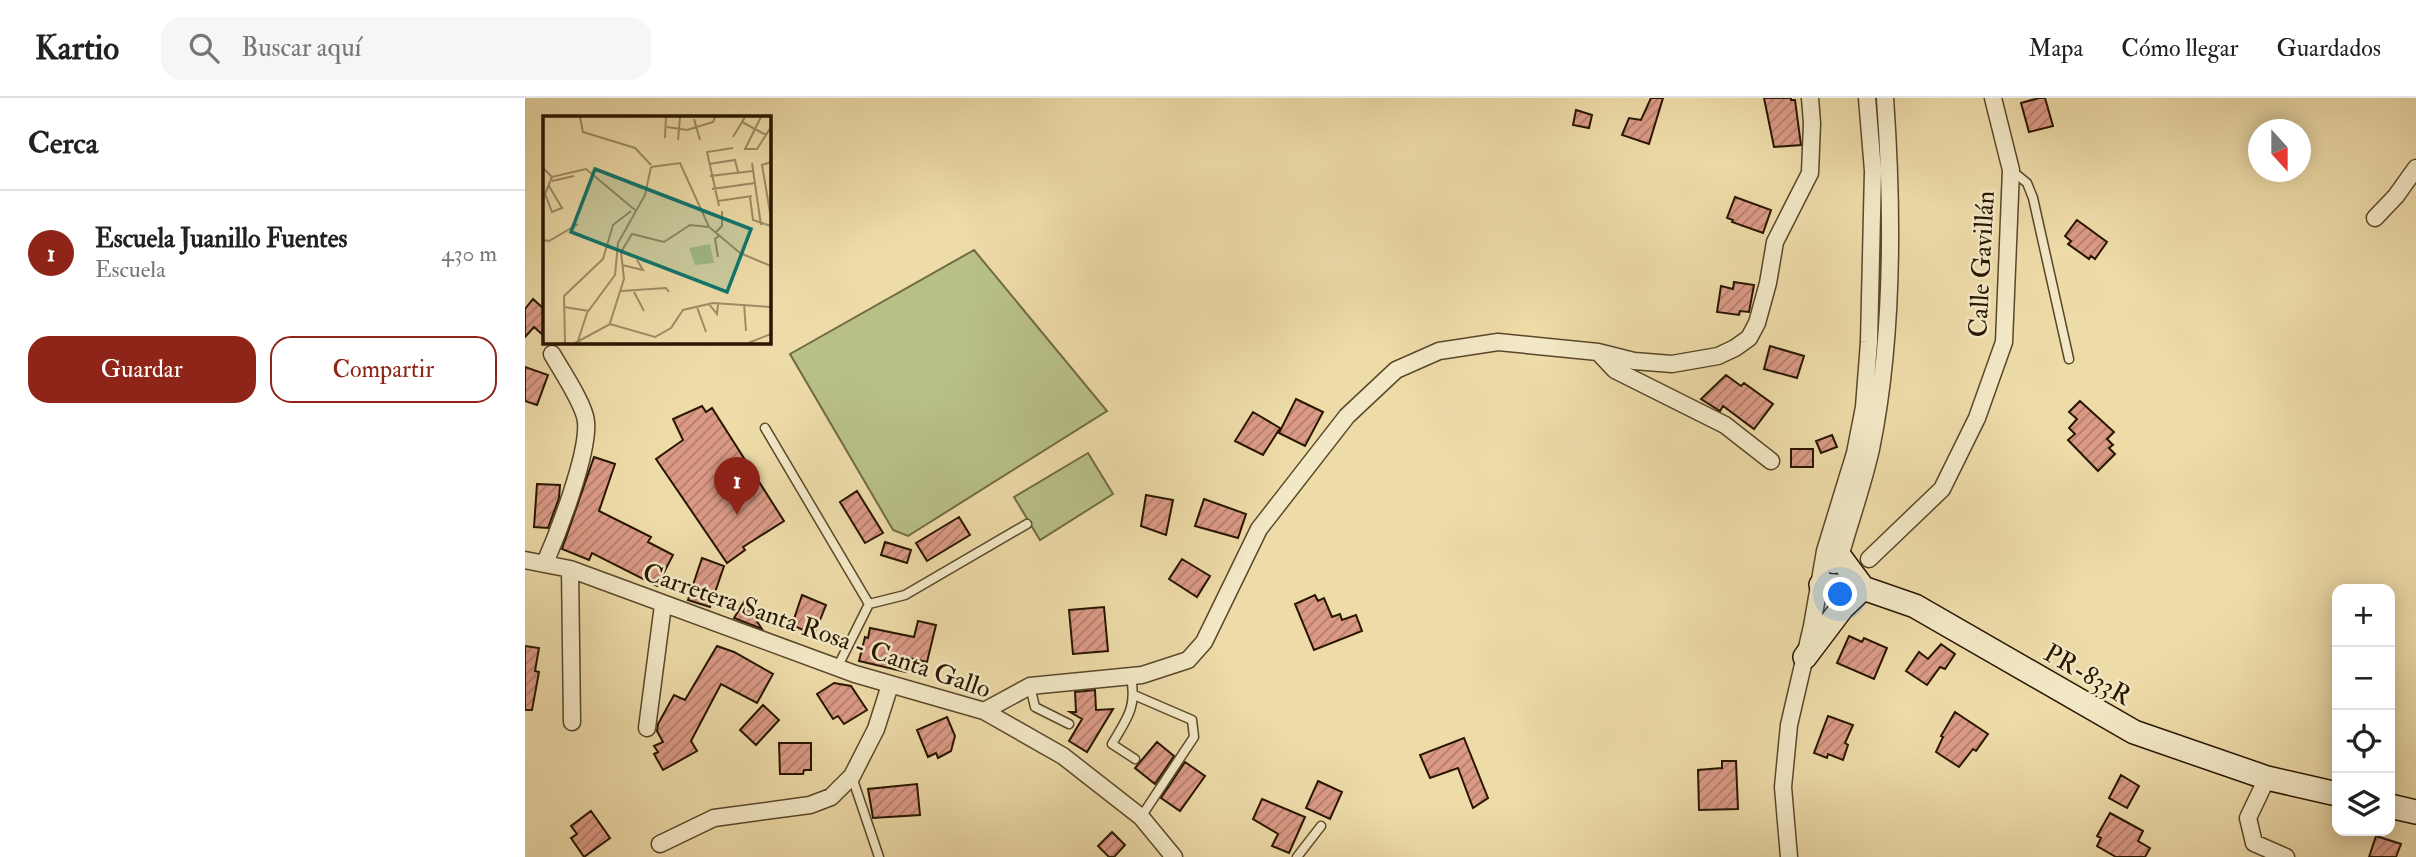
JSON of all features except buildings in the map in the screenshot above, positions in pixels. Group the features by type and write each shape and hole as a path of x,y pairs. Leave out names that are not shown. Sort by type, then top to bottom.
{"street":[{"path":"983,711 1030,686 1131,677 1188,660 1205,642 1259,528 1347,416 1396,370 1439,351 1498,342 1598,352 1635,361 1672,364 1718,356 1749,338 1757,323 1768,283 1775,242 1810,173 1810,98"},
{"path":"1789,857 1783,787 1789,724 1821,585 1825,551 1855,453 1864,407 1869,342 1873,171 1867,98"},
{"path":"1821,585 1840,557 1870,451 1887,341 1890,165 1885,98"},
{"name":"Calle Gavillán","path":"1869,559 1942,489 1977,418 2004,342 2011,170 1993,98"},
{"path":"2375,218 2396,196 2416,168"},
{"path":"1598,352 1615,370 1725,425 1771,461"},
{"path":"545,563 559,531 583,453 586,421 552,354"},
{"path":"1805,657 1842,608 1863,588 1840,557"},
{"name":"Carretera Santa Rosa - Canta Gallo","path":"525,560 570,569 837,668 983,711 1063,756 1141,817 1174,857"},
{"path":"570,569 572,722"},
{"name":"PR-833R","path":"1821,585 1863,588 1915,606 2134,732 2267,778 2332,793"},
{"path":"647,728 663,605"},
{"path":"660,844 714,818 810,805 831,797 852,776 876,729 890,685"},
{"path":"2267,778 2248,818 2255,844 2286,857"},
{"path":"2395,807 2416,812"}],"lane":[{"path":"2011,170 2027,183 2033,198 2070,359"},
{"path":"765,428 869,604"},
{"path":"837,668 869,604 905,595 1027,524"},
{"path":"1131,677 1134,695 1129,715 1112,744 1135,759"},
{"path":"1030,686 1035,707 1069,724"},
{"path":"1134,695 1192,720 1194,737 1141,817"},
{"path":"852,776 879,857"},
{"path":"1297,857 1321,826"}],"green space":[{"path":"974,250 1107,411 908,536 893,530 790,354"},
{"path":"1088,453 1113,494 1040,540 1014,497"}],"place":[{"name":"Escuela Juanillo Fuentes","path":"737,515"}]}
